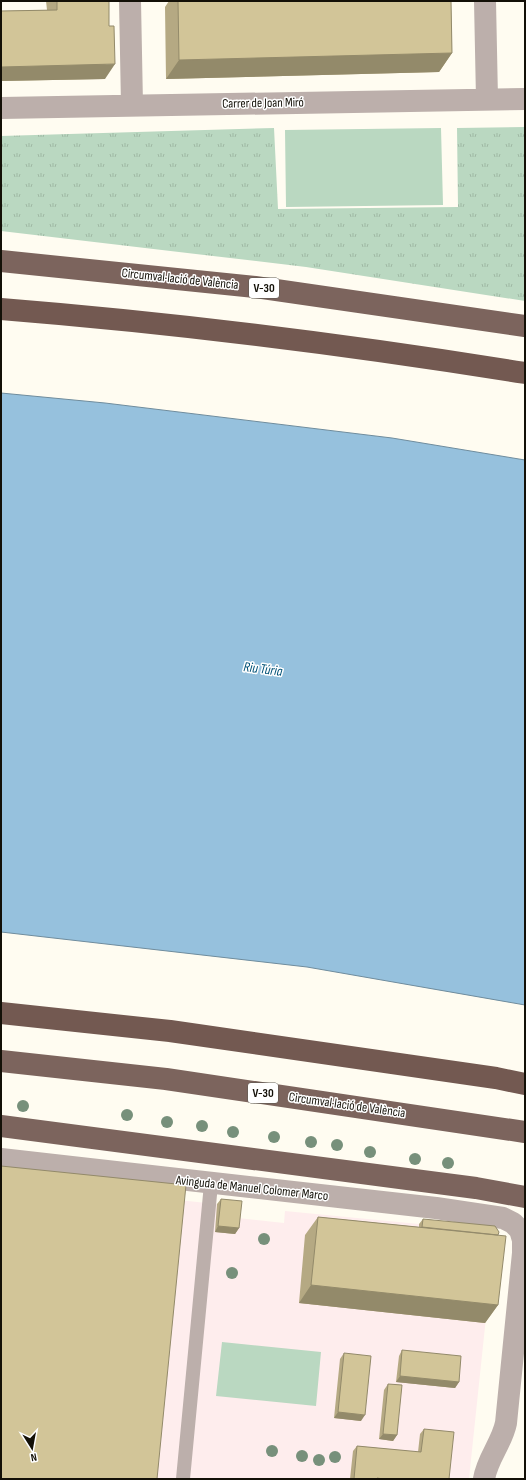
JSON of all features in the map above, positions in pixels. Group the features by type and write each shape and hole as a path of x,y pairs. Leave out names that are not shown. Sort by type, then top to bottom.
{"highway":[{"name":"Circumval·lació de València","path":"1,261 255,286 525,326"},
{"path":"1,309 70,314 250,334 440,359 525,373"},
{"path":"1,1013 170,1031 496,1078 525,1084"},
{"name":"Circumval·lació de València","path":"1,1061 166,1079 525,1132"},
{"path":"1,1126 468,1187 525,1197"}],"street":[{"path":"130,1 132,105"},
{"path":"485,1 487,99"},
{"name":"Carrer de Joan Miró","path":"1,108 525,98"},
{"name":"Avinguda de Manuel Colomer Marco","path":"1,1159 211,1184 436,1208 503,1218 513,1223 520,1230 523,1240 523,1253 506,1423 484,1479"}],"lane":[{"path":"183,1479 211,1184"}],"shaded area":[{"path":"1,1182 217,1204 237,1218 284,1223 285,1211 491,1231 488,1298 469,1479 1,1479"}],"green space":[{"path":"525,127 525,301 306,267 1,231 1,136 274,128 278,209 458,207 457,128"},
{"path":"441,128 443,205 286,207 285,130"},
{"path":"222,1342 321,1352 316,1406 216,1396"}],"water":[{"name":"Riu Túria","path":"1,393 105,403 392,438 525,460 525,1005 307,967 1,932"}],"building":[{"path":"57,1 109,1 109,26 114,26 115,64 1,67 1,11 57,10"},
{"path":"178,1 451,1 452,53 179,60"},
{"path":"1,1166 186,1185 157,1479 1,1479"},
{"path":"221,1199 242,1201 239,1228 218,1226"},
{"path":"318,1217 506,1236 498,1305 311,1285"},
{"path":"423,1219 495,1226 499,1232 498,1235 422,1227"},
{"path":"402,1350 461,1356 459,1382 400,1376"},
{"path":"344,1353 371,1356 365,1415 338,1412"},
{"path":"388,1384 402,1385 397,1435 383,1434"},
{"path":"424,1429 454,1432 449,1479 354,1479 357,1446 421,1452"}]}
